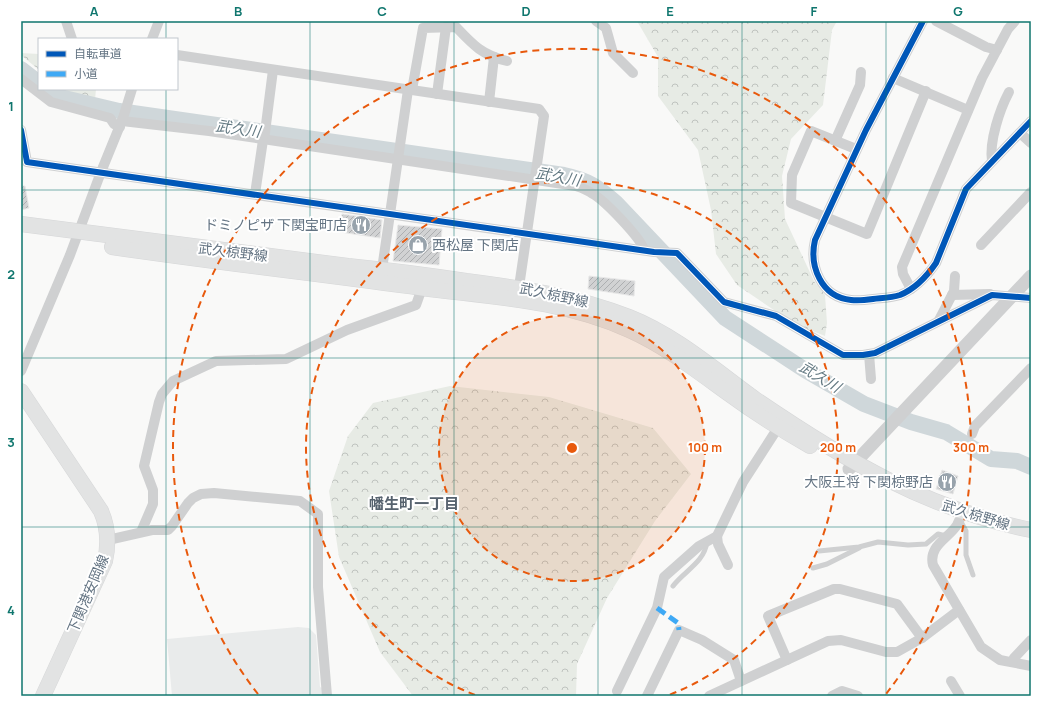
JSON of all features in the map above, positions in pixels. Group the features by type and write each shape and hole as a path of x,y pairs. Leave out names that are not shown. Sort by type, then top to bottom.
{"main road":[{"name":"武久椋野線","path":"21,224 76,237 212,262 519,287 572,298 633,318 667,337 781,423"},
{"name":"武久椋野線","path":"21,234 76,237"},
{"name":"武久椋野線","path":"381,276 422,288 542,303 598,317 656,344 852,466 878,485 961,516 990,529 1029,531"},
{"name":"下関港安岡線","path":"22,394 101,510 106,524 108,540 105,561 43,696"}],"street":[{"path":"66,21 72,38"},
{"path":"152,38 159,21"},
{"path":"596,21 606,28 613,53 633,73"},
{"path":"923,21 856,149 816,240 813,258 818,277 831,292 843,298 859,300 895,296 911,289 930,271 940,255 966,189 1031,121"},
{"path":"936,21 997,50"},
{"path":"911,289 903,274 902,267 982,78 1008,29 1015,21"},
{"path":"381,276 400,145 423,28 456,28 471,44 494,57 507,60"},
{"path":"437,94 446,28"},
{"path":"178,55 539,109 544,116 519,287"},
{"path":"489,102 494,57"},
{"path":"255,194 273,70"},
{"path":"835,141 860,85 861,72"},
{"path":"894,78 968,110"},
{"path":"21,79 51,102 110,118 114,124 122,122 138,122 535,178 576,186 593,193 626,225 649,251"},
{"path":"21,371 122,122 132,90"},
{"path":"856,149 811,130 792,175 791,203 867,234 926,91"},
{"path":"992,161 992,151 1001,107 1009,92"},
{"path":"21,130 27,162 255,194 390,215 649,251 677,253 724,302 776,316 843,355 870,354 887,348 992,294"},
{"path":"1020,133 1031,144"},
{"path":"981,245 1031,192"},
{"path":"939,320 952,295 955,276"},
{"path":"852,466 1031,276"},
{"path":"141,532 153,504 154,496 144,466 159,402 162,394 172,381 216,361 286,359 347,330 416,305 422,288"},
{"path":"952,295 992,294 1031,298"},
{"path":"870,354 871,379"},
{"path":"972,434 975,426 1031,368"},
{"path":"728,565 718,544 717,536 746,477 781,423"},
{"path":"108,540 134,535 141,532 168,530 188,503 201,494 214,493 300,501 318,514 318,587 326,696"},
{"path":"961,516 957,526 937,546 932,561 981,648 1000,660 1031,666"},
{"path":"618,691 657,608 664,577 699,546 717,536"},
{"path":"787,660 768,616 834,589 840,589 897,604 922,638"},
{"path":"709,696 820,644 835,640 847,641 886,652 897,652 922,638 959,610"},
{"path":"648,696 680,630 702,640 734,660 741,681"},
{"path":"1012,662 1031,640"},
{"path":"950,681 960,696"},
{"path":"832,696 842,691 858,696"}],"lane":[{"path":"961,516 966,531 966,555 973,575"},
{"path":"812,568 827,564 865,546 878,542 908,545 926,544 938,534 946,536"},
{"path":"673,586 677,580 700,559 705,551 706,542"},
{"path":"819,551 865,546"}],"shaded area":[{"path":"298,627 309,628 316,635 320,687 322,688 323,696 172,696 167,639"}],"green space":[{"path":"637,21 837,21 832,30 823,105 791,139 782,176 785,219 814,281 825,295 827,323 825,336 793,323 737,285 716,254 711,210 698,150 658,96 658,57"},
{"path":"21,53 38,54 38,69 21,55"},
{"path":"63,90 96,90 95,100"},
{"path":"450,386 549,397 653,428 691,474 655,521 607,598 577,664 576,696 413,696 380,652 339,557 329,491 348,436 373,403"}],"building":[{"path":"21,186 25,186 29,208 21,210"},
{"name":"ドミノピザ 下関宝町店","path":"342,214 382,220 380,238 340,232"},
{"name":"西松屋 下関店","path":"398,225 442,229 439,265 393,261"},
{"path":"589,276 635,281 634,296 588,289"},
{"name":"大阪王将 下関椋野店","path":"942,470 958,476 953,494 936,489"}],"waterway":[{"name":"武久川","path":"21,69 38,82"},
{"name":"武久川","path":"49,90 60,97 119,111 564,175 580,179 598,188 616,203 725,318 805,370 864,404 911,422 946,432 991,459 1017,461 1031,467"}],"marked path":[{"path":"657,608 678,623 679,630"}],"cycle path":[{"path":"923,21 866,130 815,240 814,260 816,270 825,287 841,298 859,300 897,296 916,286 929,273 936,263 966,189 1031,121"},
{"path":"21,130 27,162 654,252 677,253 724,302 776,316 843,355 863,355 875,353 992,295 1031,298"}],"place":[{"name":"ドミノピザ 下関宝町店","path":"361,225"},
{"name":"西松屋 下関店","path":"418,245"},
{"name":"大阪王将 下関椋野店","path":"947,482"}],"district":[{"name":"幡生町一丁目","path":"414,504"}]}
